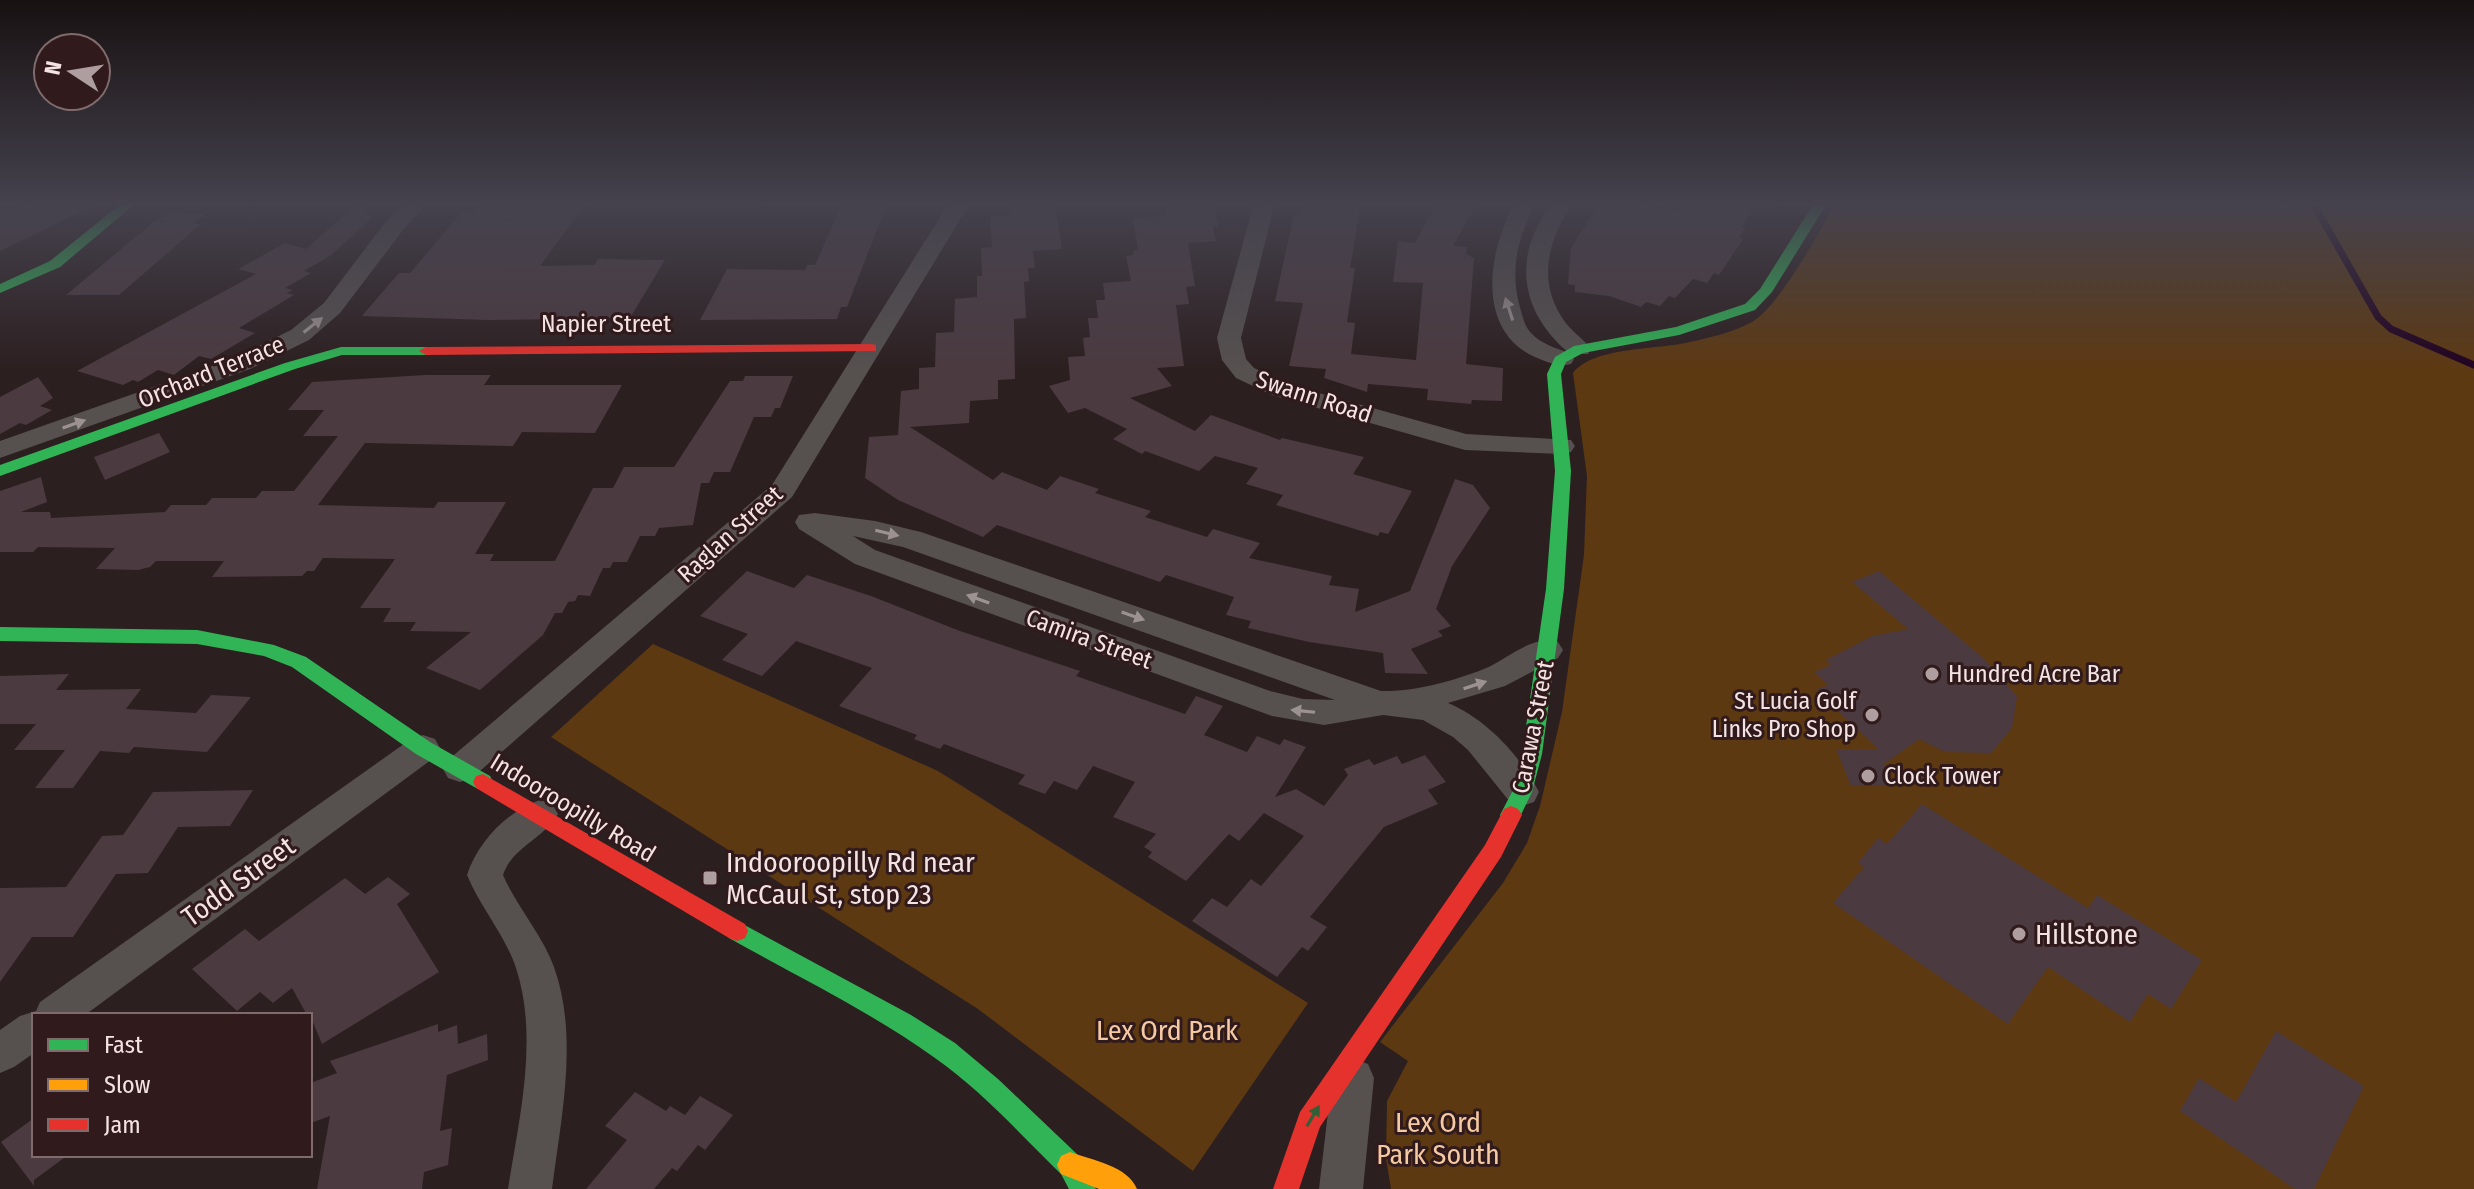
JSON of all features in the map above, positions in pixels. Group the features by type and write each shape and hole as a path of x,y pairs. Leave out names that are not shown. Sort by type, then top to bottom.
{"street":[{"path":"0,279 53,258"},
{"path":"0,289 47,269 60,258"},
{"name":"Orchard Terrace","path":"0,450 241,364 300,335 335,305 370,258"},
{"name":"Raglan Street","path":"460,769 786,486 926,258"},
{"name":"Swann Road","path":"1250,258 1231,325 1230,349 1237,365 1258,382 1465,442 1486,452 1562,459"},
{"path":"1505,258 1502,286 1518,334 1531,345 1571,354 1685,330 1750,307 1765,292 1786,258"},
{"path":"1540,258 1538,289 1541,303 1571,354"},
{"name":"Napier Street","path":"341,351 871,348"},
{"name":"Orchard Terrace","path":"0,471 290,366 341,351"},
{"name":"Carawa Street","path":"1286,1189 1309,1121 1493,851 1522,792 1532,754 1555,589 1562,459 1554,374 1571,354"},
{"name":"Camira Street","path":"763,508 809,522 865,557 1296,711 1321,712 1447,694 1494,678 1547,650"},
{"name":"Indooroopilly Road","path":"0,634 197,637 267,650 299,662 423,748 540,814 669,893 903,1023 946,1051 989,1087 1070,1165 1083,1189"},
{"name":"Camira Street","path":"1390,703 1446,716 1473,731 1495,754 1522,792"},
{"name":"Todd Street","path":"57,1013 423,748"},
{"path":"530,1189 543,1082 543,999 530,956 485,875 487,866 499,849 540,814"},
{"name":"Carawa Street","path":"1341,1189 1344,1139 1357,1052"},
{"name":"Indooroopilly Road","path":"1070,1165 1115,1182 1124,1189"}],"green space":[{"name":"Lex Ord Park South","path":"1803,258 2474,258 2474,1189 1391,1189 1386,1159 1387,1101 1408,1061 1380,1042 1503,883 1527,843 1540,806 1562,712 1584,555 1587,476 1573,373 1583,364 1611,353 1677,345 1729,332 1761,315"},
{"name":"Lex Ord Park","path":"653,644 938,771 1308,1003 1193,1171 978,1009 551,737"}],"building":[{"path":"110,258 161,258 119,295 66,295"},
{"path":"257,258 326,258 304,271 311,273 285,288 293,290 287,293 294,295 239,328 255,333 211,359 199,356 174,375 158,370 138,382 133,380 123,385 77,371 256,274 238,269"},
{"path":"422,258 545,258 540,266 594,265 598,259 665,260 630,318 490,320 362,316 399,273 410,273"},
{"path":"818,258 866,258 847,307 841,307 837,319 700,320 727,269 805,270 807,265 815,265"},
{"path":"981,258 1034,258 1035,268 1028,268 1029,281 1024,282 1026,318 1014,319 1015,379 998,380 998,399 970,401 969,423 910,427 993,480 1002,472 1047,490 1060,476 1099,489 1095,493 1151,511 1145,517 1207,537 1213,529 1260,543 1249,558 1332,576 1329,585 1359,589 1355,612 1410,591 1455,479 1473,485 1490,508 1452,566 1436,609 1451,626 1438,631 1443,636 1411,649 1428,674 1385,673 1383,653 1309,642 1248,628 1251,621 1226,615 1234,597 1166,575 1160,582 997,525 983,537 898,500 865,478 869,437 898,435 901,391 919,389 919,368 935,367 936,333 954,332 955,299 977,297 977,276 982,276"},
{"path":"1126,258 1191,258 1195,286 1186,287 1189,304 1176,305 1184,366 1157,368 1172,386 1130,398 1195,431 1211,415 1280,440 1364,457 1353,474 1412,491 1388,534 1380,532 1378,536 1276,505 1283,495 1246,484 1258,468 1215,456 1199,471 1145,451 1142,454 1113,439 1127,429 1085,408 1068,413 1049,386 1070,380 1068,357 1085,356 1083,338 1090,337 1088,318 1098,318 1096,300 1105,300 1103,283 1131,281"},
{"path":"1284,258 1352,258 1350,268 1355,268 1347,322 1355,323 1351,354 1416,360 1423,283 1393,282 1396,258 1474,258 1466,364 1503,368 1502,401 1472,400 1471,404 1427,400 1428,389 1368,384 1367,392 1324,378 1326,369 1289,366 1303,303 1275,301"},
{"path":"1570,258 1730,258 1719,275 1714,273 1707,283 1693,279 1675,298 1669,296 1660,306 1646,302 1641,307 1609,296 1575,292 1575,285 1568,284"},
{"path":"425,375 491,375 484,385 622,385 595,433 522,432 513,446 365,443 318,505 434,508 438,502 506,502 475,554 494,554 490,561 555,561 593,488 613,488 624,467 674,467 730,381 743,381 745,376 793,376 780,408 775,408 771,417 754,417 730,472 714,472 709,483 701,483 693,525 659,528 655,536 640,536 627,562 613,562 610,568 603,568 590,596 578,595 575,601 568,602 562,613 555,613 543,635 480,690 426,668 471,632 410,631 416,622 383,622 391,608 360,608 395,559 323,558 314,571 307,571 302,576 212,577 224,561 156,561 150,567 138,570 96,569 115,548 38,547 33,552 0,552 0,491 41,477 47,502 21,512 50,512 51,518 165,512 171,505 206,505 212,498 256,498 262,491 294,491 338,436 303,436 324,410 288,410 312,382"},
{"path":"38,377 53,398 40,406 52,410 26,425 20,423 0,434 0,397"},
{"path":"159,433 170,452 105,480 94,457"},
{"path":"747,571 794,588 807,575 1080,671 1076,676 1185,714 1196,696 1223,706 1204,735 1247,752 1257,736 1280,745 1284,739 1306,747 1275,797 1296,789 1324,806 1348,775 1344,769 1369,759 1374,765 1397,756 1402,764 1425,755 1446,782 1428,790 1438,804 1384,827 1310,917 1327,927 1308,951 1302,947 1277,977 1192,921 1212,898 1227,907 1251,879 1261,886 1304,836 1264,813 1239,841 1229,834 1186,881 1148,857 1152,852 1144,847 1156,834 1113,817 1135,782 1093,766 1077,790 1054,781 1045,794 1018,784 1025,775 944,744 940,749 914,739 917,735 839,706 872,668 796,641 762,676 722,660 748,634 700,616"},
{"name":"Hundred Acre Bar","path":"1879,571 1982,657 2017,696 2012,728 1991,753 1945,752 1919,739 1884,764 1894,785 1851,786 1836,749 1878,749 1816,690 1828,685 1814,672 1831,665 1826,660 1872,636 1908,629 1852,582"},
{"path":"69,674 56,690 141,689 126,709 196,713 211,695 251,697 207,752 134,747 129,753 100,751 73,788 35,788 65,750 14,750 36,724 0,724 0,676"},
{"path":"253,790 230,826 178,827 148,873 116,874 73,937 32,937 0,982 0,888 66,887 102,836 123,835 153,792"},
{"name":"Hillstone","path":"1922,804 2088,908 2097,895 2202,960 2171,1009 2148,994 2130,1022 2048,967 2008,1024 1833,903 1864,867 1858,863 1878,838 1887,844"},
{"path":"388,877 410,894 397,904 439,972 322,1044 312,1013 306,1013 292,988 273,1003 260,992 237,1011 192,969 245,929 259,941 345,878 365,894"},
{"path":"438,1024 438,1032 457,1025 458,1044 487,1034 488,1060 447,1075 440,1131 452,1128 448,1165 424,1172 422,1189 317,1189 330,1116 312,1123 313,1082 337,1073 330,1061"},
{"path":"2276,1031 2364,1086 2314,1189 2295,1189 2180,1111 2199,1078 2236,1102"},
{"path":"635,1092 666,1111 670,1106 685,1115 700,1096 733,1115 705,1150 698,1145 677,1171 672,1168 654,1189 586,1189 627,1140 605,1126"},
{"path":"32,1119 32,1157 65,1157 34,1180 34,1186 1,1142"}],"waterway":[{"path":"2345,258 2378,317 2391,329 2474,365"}],"traffic: fast":[{"path":"0,289 62,258"},
{"path":"1511,815 1522,792 1532,754 1555,589 1563,471 1554,374 1560,360 1579,349 1679,331 1750,307 1765,292 1786,258"},
{"path":"0,471 290,366 341,351 426,351"},
{"path":"0,634 197,637 267,650 299,662 423,748 483,782"},
{"path":"737,931 903,1023 946,1051 989,1087 1070,1165 1083,1189"}],"traffic: slow":[{"path":"1070,1165 1115,1182 1124,1189"}],"traffic: jam":[{"path":"426,351 871,348"},
{"path":"483,782 737,931"},
{"path":"1286,1189 1309,1121 1493,851 1511,815"}],"place":[{"name":"Hundred Acre Bar","path":"1932,674"},
{"name":"St Lucia Golf Links Pro Shop","path":"1872,715"},
{"name":"Clock Tower","path":"1868,776"},
{"name":"Indooroopilly Rd near McCaul St, stop 23","path":"710,878"},
{"name":"Hillstone","path":"2019,934"}]}
